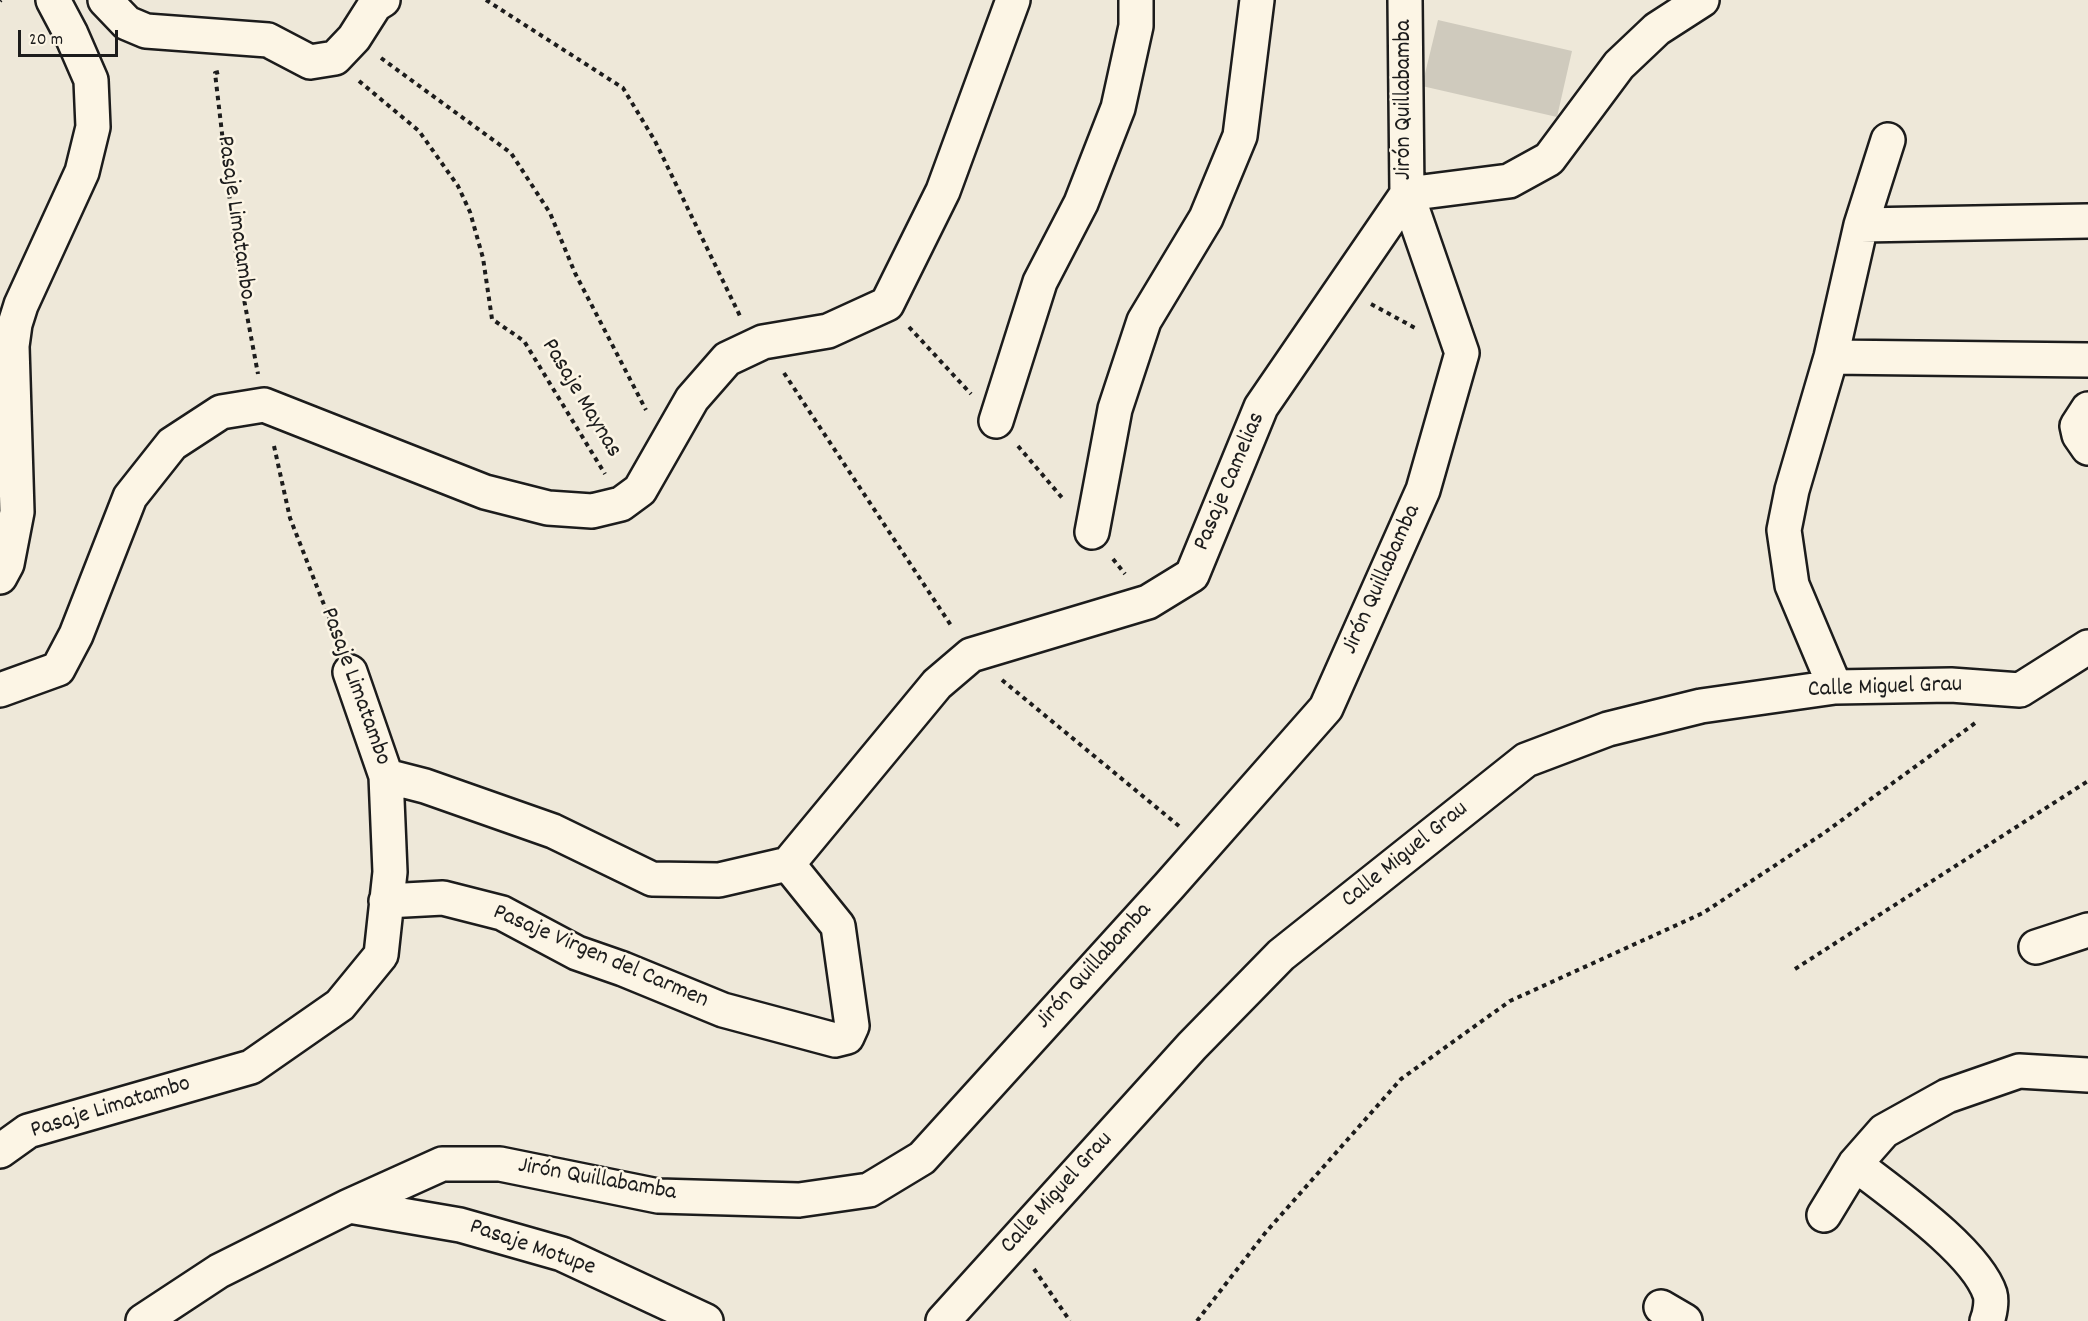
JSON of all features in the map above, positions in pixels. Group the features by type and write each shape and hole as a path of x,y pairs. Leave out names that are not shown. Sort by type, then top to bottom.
{"street":[{"path":"0,577 7,564 17,512 12,346 15,324 21,305 82,172 93,127 91,80 53,0"},
{"path":"105,0 127,23 146,31 268,40 310,62 345,48 375,5 383,0"},
{"path":"0,690 58,669 76,635 130,497 172,444 221,412 264,405 485,492 559,508 592,511 621,504 640,490 692,399 727,359 763,342 828,331 887,304 943,191 1013,0"},
{"path":"996,421 1040,282 1081,202 1118,108 1136,26 1136,0"},
{"path":"1092,532 1115,409 1144,321 1206,218 1240,136 1257,0"},
{"name":"Jirón Quillabamba","path":"143,1321 219,1271 349,1206 442,1164 500,1164 658,1196 799,1200 869,1190 922,1158 1169,886 1326,708 1423,490 1462,353 1407,194 1405,0"},
{"path":"1407,194 1509,181 1549,159 1618,65 1657,29 1702,0"},
{"path":"1835,687 1792,585 1784,530 1792,490 1831,357 1861,225 1888,140"},
{"name":"Pasaje Camelias","path":"971,655 1148,602 1192,576 1261,407 1407,194"},
{"path":"1861,225 2088,221"},
{"path":"1831,357 2088,360"},
{"path":"2088,409 2077,426 2079,435 2088,448"},
{"path":"2020,690 2088,647"},
{"path":"386,776 425,786 553,831 652,879 719,880 788,864 937,684 971,655"},
{"name":"Pasaje Limatambo","path":"0,1151 28,1131 251,1067 340,1005 381,955 390,872 386,776 350,672"},
{"name":"Calle Miguel Grau","path":"943,1321 1192,1046 1281,956 1526,760 1608,729 1701,706 1835,687 1951,685 2020,690"},
{"name":"Pasaje Virgen del Carmen","path":"386,901 443,898 502,913 577,953 723,1010 836,1040 847,1037 852,1026 838,926 788,864"},
{"path":"2036,947 2088,930"},
{"path":"1824,1215 1856,1164 1884,1131 1947,1096 2019,1071 2088,1075"},
{"path":"1856,1164 1953,1243 1983,1278 1991,1297 1987,1321"},
{"name":"Pasaje Motupe","path":"349,1206 460,1225 562,1254 705,1321"}],"path":[{"path":"486,0 623,88 655,141 747,331 763,342 971,655 1203,845"},
{"path":"345,48 511,153 550,213 575,273 645,408 646,418"},
{"name":"Pasaje Maynas","path":"345,48 373,94 419,131 458,186 470,212 483,258 492,319 524,341 621,504"},
{"name":"Pasaje Limatambo","path":"226,70 215,73 237,262 264,405 290,518 350,672"},
{"path":"1341,288 1462,353"},
{"path":"887,304 996,421 1092,532 1148,602"},
{"path":"1197,1321 1266,1232 1401,1079 1510,1001 1703,913 1824,834 2020,690"},
{"path":"1795,969 2088,781"},
{"path":"1014,1242 1070,1321"}],"shaded area":[{"path":"1438,20 1572,51 1557,117 1422,86"}]}
